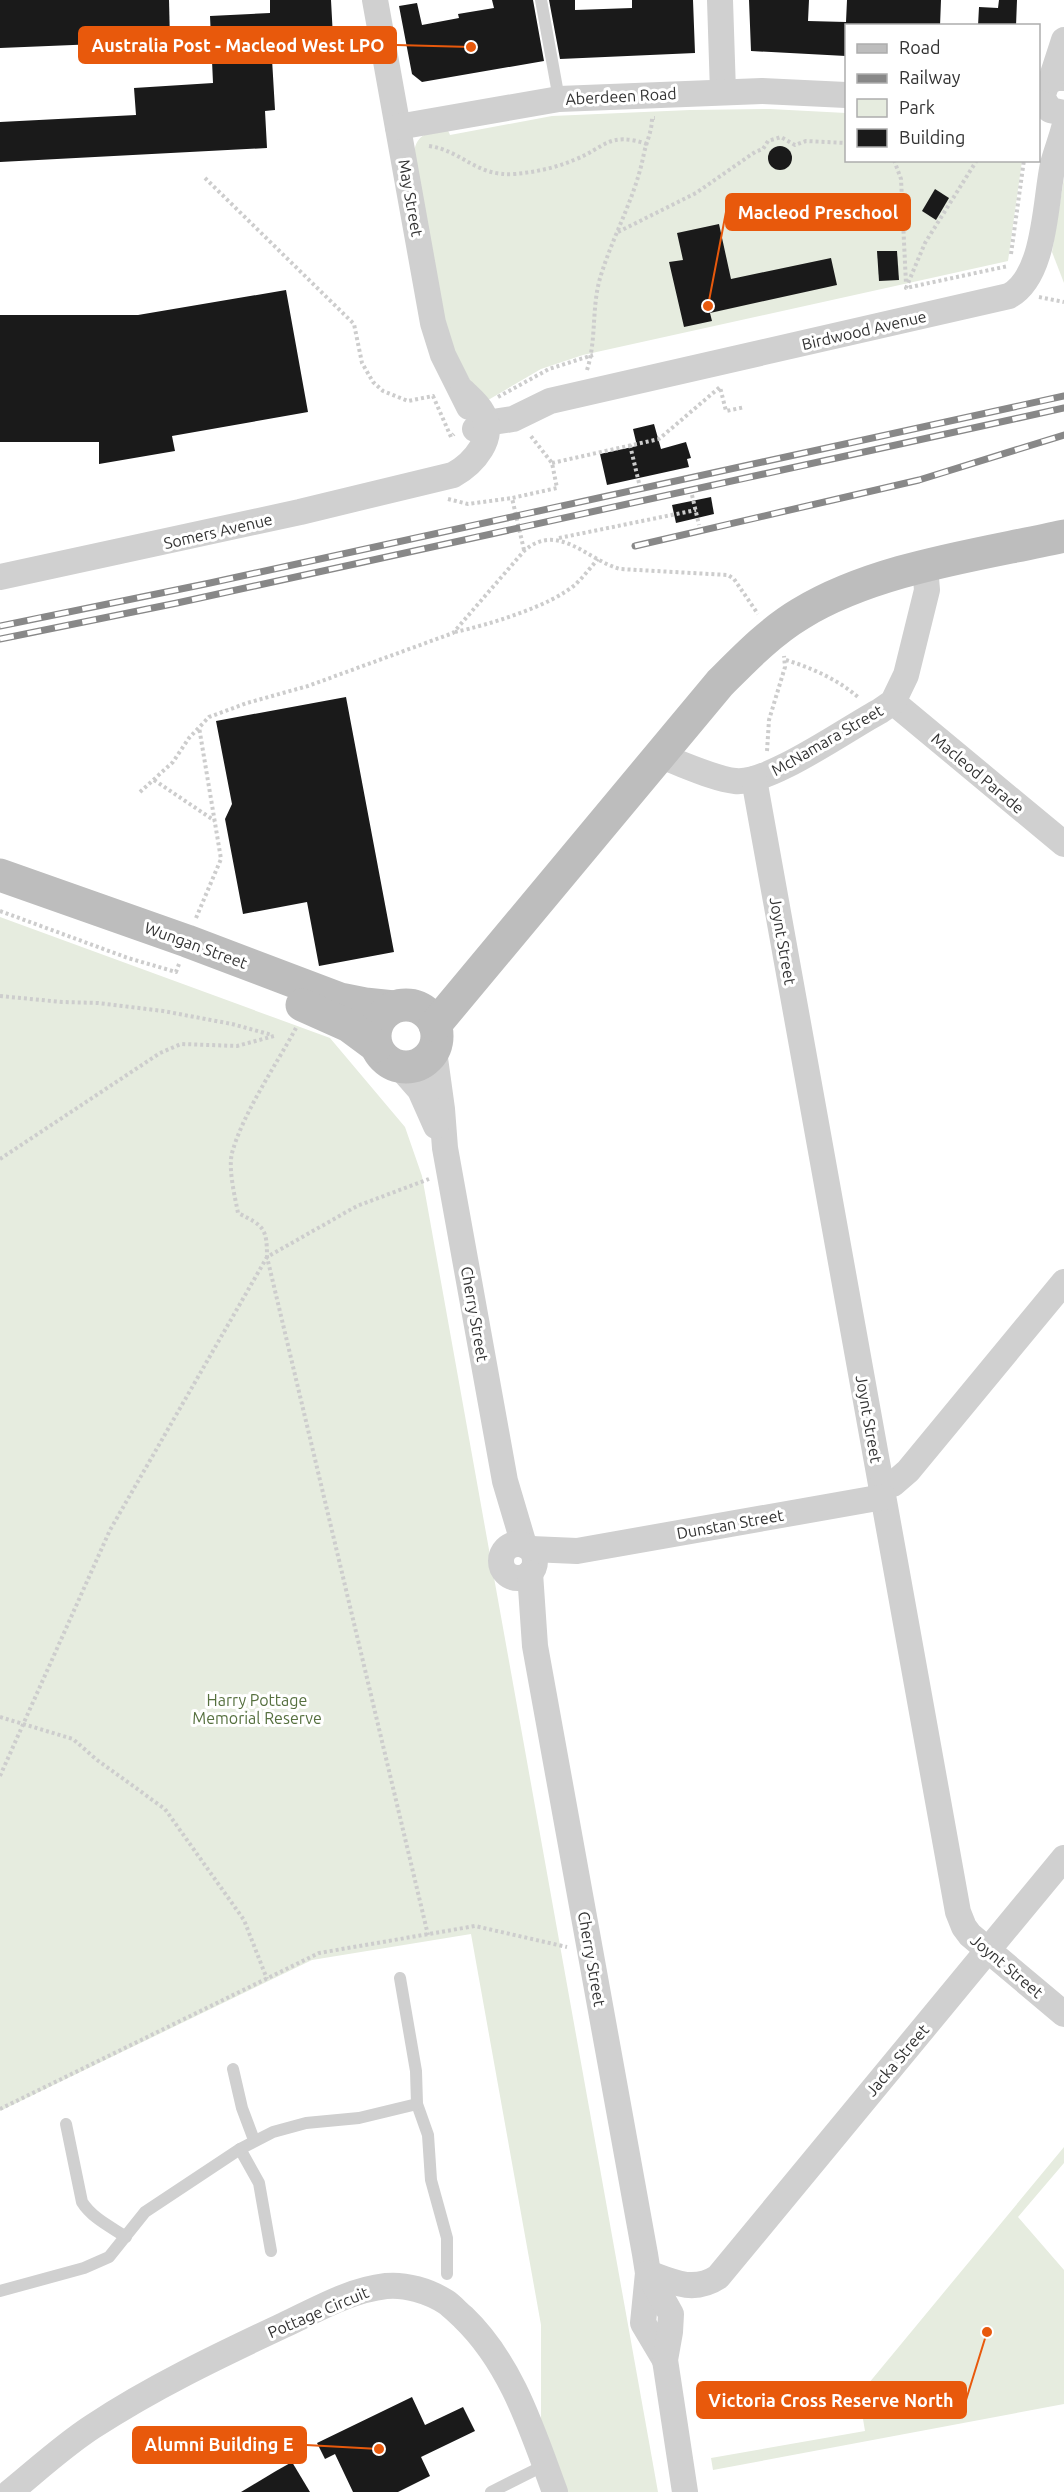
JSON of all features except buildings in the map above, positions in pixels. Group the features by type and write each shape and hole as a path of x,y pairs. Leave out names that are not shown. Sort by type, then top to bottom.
{"street":[{"name":"May Street","path":"375,0 433,323 443,355 477,416"},
{"path":"720,0 723,92"},
{"name":"Birdwood Avenue","path":"477,416 513,419 550,401 1009,296 1024,283 1035,261 1042,233 1053,163 1051,100 1064,40"},
{"name":"Aberdeen Road","path":"398,127 559,99 723,92 845,95"},
{"name":"Birdwood Avenue","path":"477,416 513,431 526,427 578,395"},
{"name":"Somers Avenue","path":"0,577 257,522 434,479 468,448 477,416"},
{"path":"516,929 456,977 402,1006 386,1011 376,1027 387,1056 418,1065 435,1038 516,929 720,683 745,658 800,614 868,582 1064,536"},
{"name":"McNamara Street","path":"660,756 733,781 762,776 893,702 906,675 927,590 925,567"},
{"name":"Macleod Parade","path":"893,702 1064,844"},
{"name":"Joynt Street","path":"762,776 882,1491 958,1912 964,1927 987,1951 1064,2014"},
{"name":"Wungan Street","path":"0,875 184,950 349,1026 387,1056"},
{"name":"Wungan Street","path":"0,892 340,999 365,1004 402,1006"},
{"path":"402,1006 426,1011 435,1038"},
{"name":"Cherry Street","path":"435,1038 447,1160 505,1481 522,1560 535,1646 647,2263 643,2323 665,2360 685,2492"},
{"name":"Cherry Street","path":"387,1056 420,1090 447,1160"},
{"name":"Dunstan Street","path":"522,1560 882,1491 908,1471 1064,1282"},
{"name":"Jacka Street","path":"647,2263 674,2283 698,2286 718,2277 1064,1858"},
{"name":"Pottage Circuit","path":"10,2492 90,2428 145,2394 217,2356 310,2313 352,2295 388,2286 408,2287 428,2292 447,2302 490,2347 519,2399 555,2492"}],"lane":[{"path":"541,0 559,99"},
{"path":"400,1978 416,2071 417,2104 428,2135 431,2180 447,2238 447,2274"},
{"path":"233,2069 242,2108 255,2140"},
{"path":"0,2291 109,2257 145,2212 255,2140 285,2127 359,2118 417,2104"},
{"path":"66,2124 82,2202 96,2217 126,2236"},
{"path":"240,2149 259,2182 271,2251"},
{"path":"491,2492 544,2465"}],"path":[{"path":"578,395 593,355 596,295 601,275 633,194 646,144 652,132 652,118 674,117 674,93"},
{"path":"618,232 696,194 755,152 763,149 768,141 781,137 795,145 806,141 845,143"},
{"path":"422,145 450,152 485,172 497,174 540,170 563,164 613,140 631,139 646,144"},
{"path":"895,162 901,179 906,288 1010,265 1024,162"},
{"path":"906,285 925,243 976,162"},
{"path":"205,178 354,324 366,372 383,391 408,400 433,396 451,437 535,375 593,355"},
{"path":"552,463 659,439 720,387 726,411 744,407"},
{"path":"434,479 447,499 481,504 557,488 552,463 526,427"},
{"path":"630,446 639,483"},
{"path":"692,495 699,525"},
{"path":"512,498 524,551"},
{"path":"453,633 530,545 696,510"},
{"path":"558,539 620,569 728,575 734,579 757,612"},
{"path":"140,792 173,762 189,738 209,717 247,703 308,686 540,604 575,585 598,559"},
{"path":"782,653 786,660 841,684 866,704"},
{"path":"762,776 769,720 786,660"},
{"path":"0,911 128,958 176,972 221,859 199,727"},
{"path":"154,780 215,821"},
{"path":"0,996 98,1003 163,1011 232,1024 274,1036 237,1046 181,1044 173,1047 160,1053 0,1159"},
{"path":"308,1007 244,1122 231,1155 233,1190 238,1213 256,1222 267,1234 267,1257 428,1935"},
{"path":"0,1776 110,1530 267,1257 357,1206 447,1160"},
{"path":"0,1717 24,1722 73,1738 97,1760 165,1809 244,1920 267,1979"},
{"path":"0,2109 320,1953 475,1926 591,1952"}],"green space":[{"path":"770,109 845,113 845,162 1022,162 1008,261 583,355 541,369 483,403 449,344 414,152 418,141 425,134 447,128 450,135 552,116"},
{"path":"1064,178 1064,283 1052,252"},
{"name":"Harry Pottage Memorial Reserve","path":"0,917 330,1038 405,1127 422,1176 658,2492 562,2492 541,2434 541,2325 471,1934 312,1960 0,2111"},
{"path":"1064,2147 1064,2163 1018,2217 1064,2270 1064,2404 713,2470 711,2458 865,2431 859,2395"}],"railway":[{"path":"0,626 210,583 1064,396"},
{"path":"0,639 177,603 1064,408"},
{"path":"635,546 919,480 1064,435"}],"place":[{"name":"Australia Post - Macleod West LPO","path":"471,47"},
{"name":"Macleod Preschool","path":"708,306"},
{"name":"Victoria Cross Reserve North","path":"987,2332"},
{"name":"Alumni Building E","path":"379,2449"}]}
